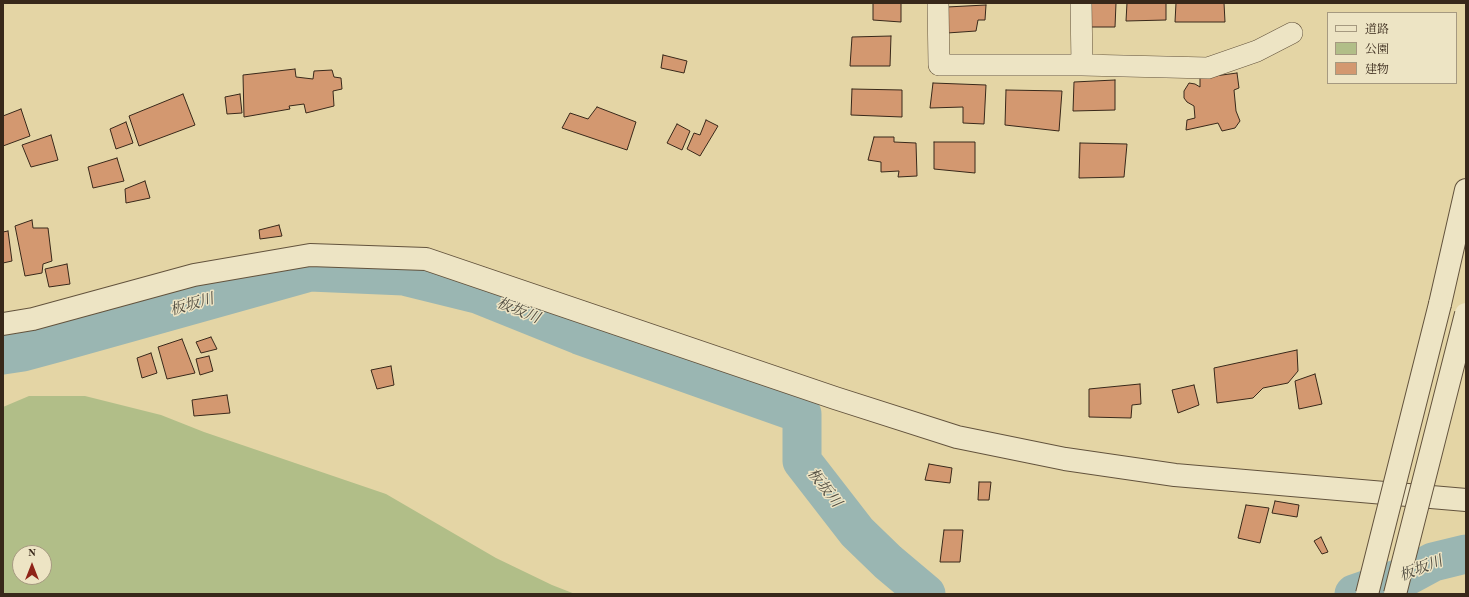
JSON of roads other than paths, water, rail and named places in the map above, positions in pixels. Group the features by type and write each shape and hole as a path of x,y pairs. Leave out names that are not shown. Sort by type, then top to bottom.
{"street":[{"path":"938,3 939,65 1082,65 1208,68 1257,51 1292,33"},
{"path":"1081,3 1082,65"},
{"path":"1367,594 1440,304 1466,190"},
{"path":"3,324 32,319 194,275 310,255 426,259 836,398 957,437 1065,459 1175,475 1466,500"},
{"path":"1395,594 1466,314"}],"waterway":[{"name":"板坂川","path":"3,355 23,352 60,342 310,272 404,276 477,294 579,335 802,414 802,461 857,532 888,562 926,594"},
{"name":"板坂川","path":"1354,594 1409,575 1433,562 1466,554"}]}
